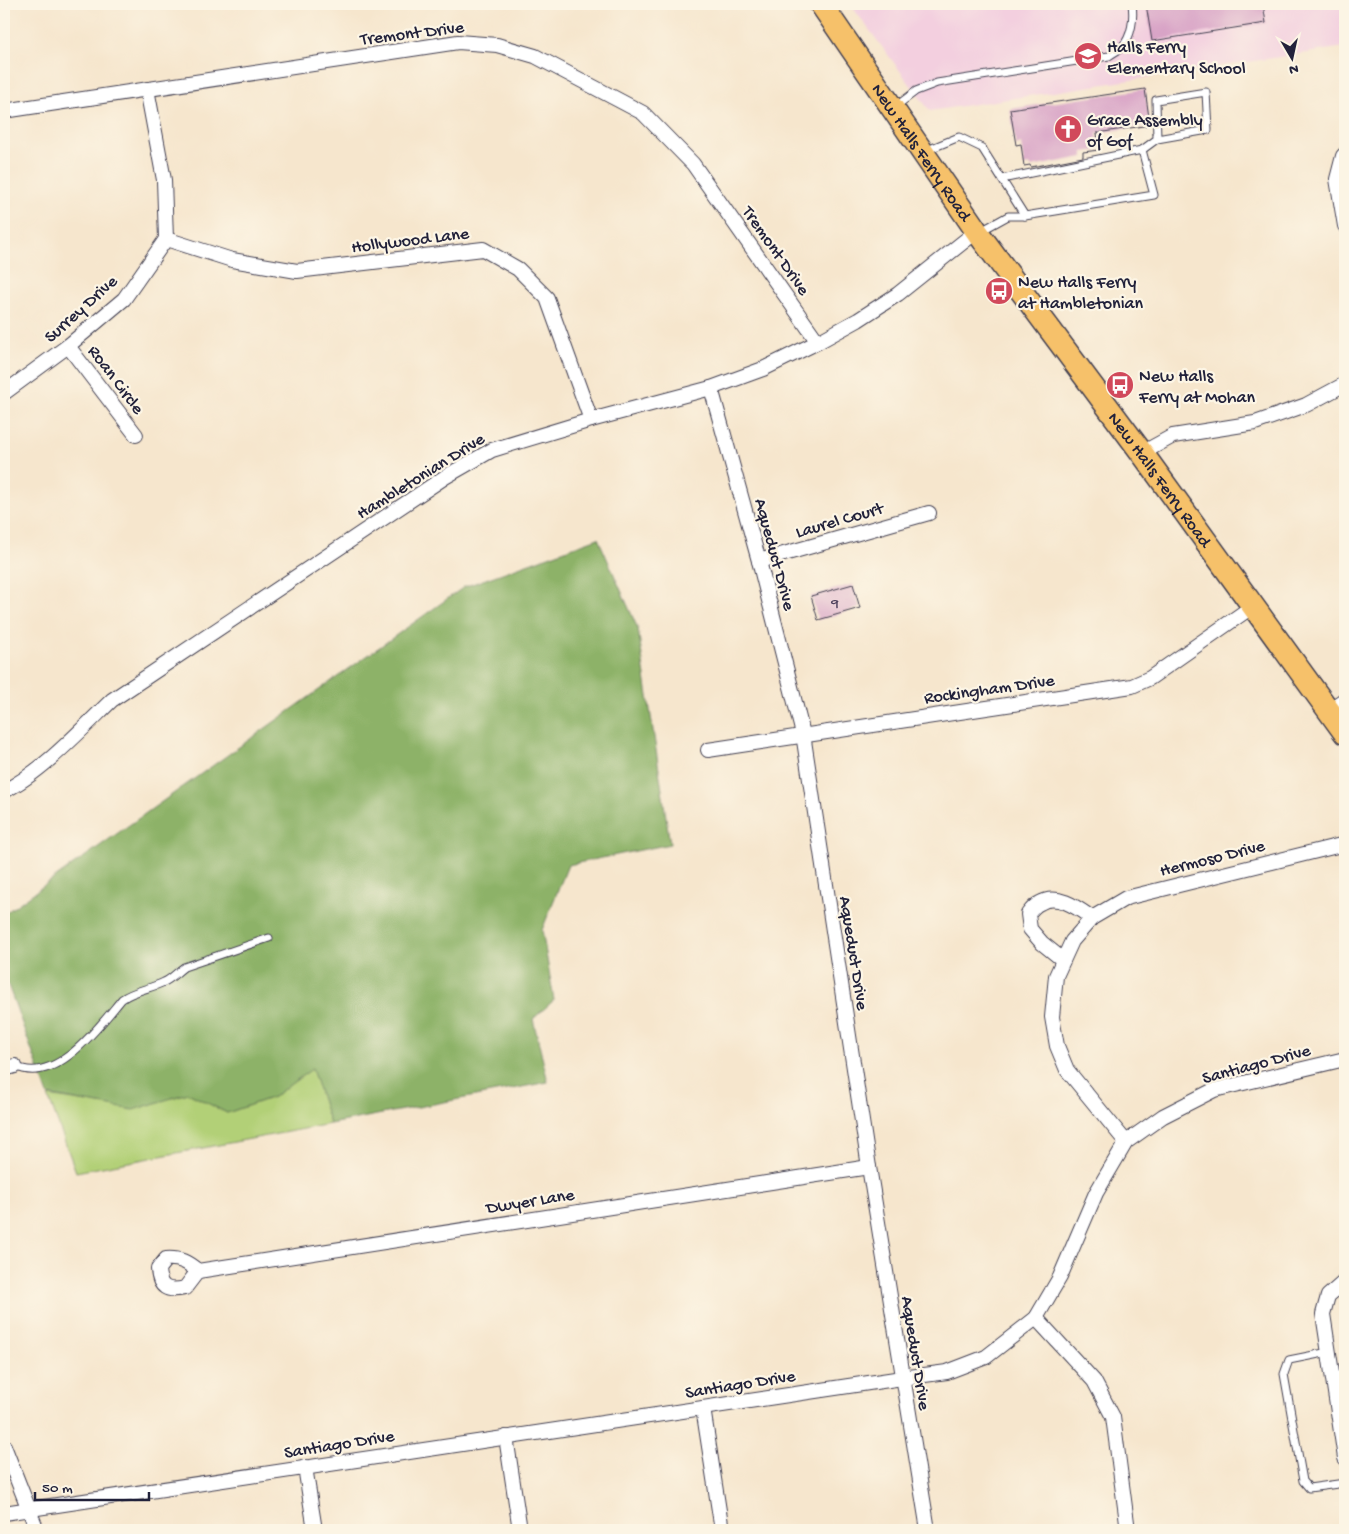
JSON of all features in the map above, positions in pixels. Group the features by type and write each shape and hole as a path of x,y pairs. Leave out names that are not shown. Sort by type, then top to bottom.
{"main road":[{"name":"New Halls Ferry Road","path":"826,6 893,109 978,232 1253,606 1337,705 1345,733"}],"street":[{"name":"Tremont Drive","path":"4,111 458,42 497,45 535,56 643,113 693,164 818,342"},
{"path":"147,89 164,180 166,239"},
{"path":"1344,155 1337,179 1345,226"},
{"name":"Hambletonian Drive","path":"4,791 19,784 69,742 112,700 445,477 492,450 591,420 711,388 764,369 858,320 898,294 978,232"},
{"name":"Surrey Drive","path":"4,393 68,346 124,299 166,239"},
{"name":"Hollywood Lane","path":"166,239 232,260 297,271 483,249 518,269 547,298 591,420"},
{"name":"Roan Circle","path":"68,346 136,435"},
{"path":"1142,453 1173,436 1256,423 1306,405 1345,384"},
{"name":"Aqueduct Drive","path":"711,388 759,561 803,734 868,1167 928,1530"},
{"name":"Laurel Court","path":"759,561 929,512"},
{"name":"Rockingham Drive","path":"708,750 803,734 1132,686 1150,678 1253,606"},
{"name":"Hermoso Drive","path":"1126,1142 1067,1070 1057,1046 1052,1017 1056,976 1072,941 1092,918 1126,898 1345,844"},
{"path":"1064,960 1042,943 1030,929 1028,914 1041,902 1055,900 1070,903 1092,918"},
{"name":"Santiago Drive","path":"4,1514 947,1372 986,1357 1036,1318 1060,1277 1096,1193 1126,1142 1163,1116 1214,1090 1345,1059"},
{"name":"Dwyer Lane","path":"198,1271 868,1167"},
{"path":"1345,1281 1328,1296 1323,1314 1329,1352 1339,1380 1345,1458"},
{"path":"1036,1318 1094,1381 1113,1417 1128,1530"},
{"path":"703,1408 722,1530"},
{"path":"506,1438 520,1530"},
{"path":"4,1446 37,1530"},
{"path":"305,1468 315,1530"}],"lane":[{"path":"893,109 916,92 937,83 1109,56 1122,46 1130,34 1133,12 1132,4"},
{"path":"1002,180 1142,150 1157,139 1208,130 1206,92 1156,100 1157,139"},
{"path":"923,152 958,138 982,148 1025,216"},
{"path":"978,232 1008,216 1025,216 1154,195 1142,150"},
{"path":"10,1067 32,1070 46,1068 59,1062 82,1045 122,999 130,993 167,981 184,968 270,938"},
{"path":"1329,1352 1289,1360 1284,1374 1303,1481 1309,1488 1345,1484"}],"shaded area":[{"name":"Halls Ferry Elementary School","path":"850,4 1345,4 1345,47 930,111"}],"green space":[{"path":"598,538 638,629 670,844 568,865 542,930 554,1000 533,1019 548,1082 330,1124 312,1069 273,1097 227,1113 188,1093 133,1110 48,1095 4,974 4,914 464,587"},
{"path":"312,1068 330,1124 76,1172 48,1096 133,1109 188,1093 227,1113 273,1097"}],"building":[{"path":"1146,4 1263,4 1266,23 1152,41"},
{"name":"Grace Assembly of Gof","path":"1145,89 1150,125 1097,133 1099,150 1083,152 1083,157 1031,167 1030,165 1024,166 1021,144 1016,145 1010,109"},
{"path":"853,584 860,608 818,620 811,596"}],"place":[{"name":"Halls Ferry Elementary School","path":"1088,56"},
{"name":"Grace Assembly of Gof","path":"1068,129"},
{"name":"New Halls Ferry at Hambletonian","path":"999,291"},
{"name":"New Halls Ferry at Mohan","path":"1120,385"}]}
